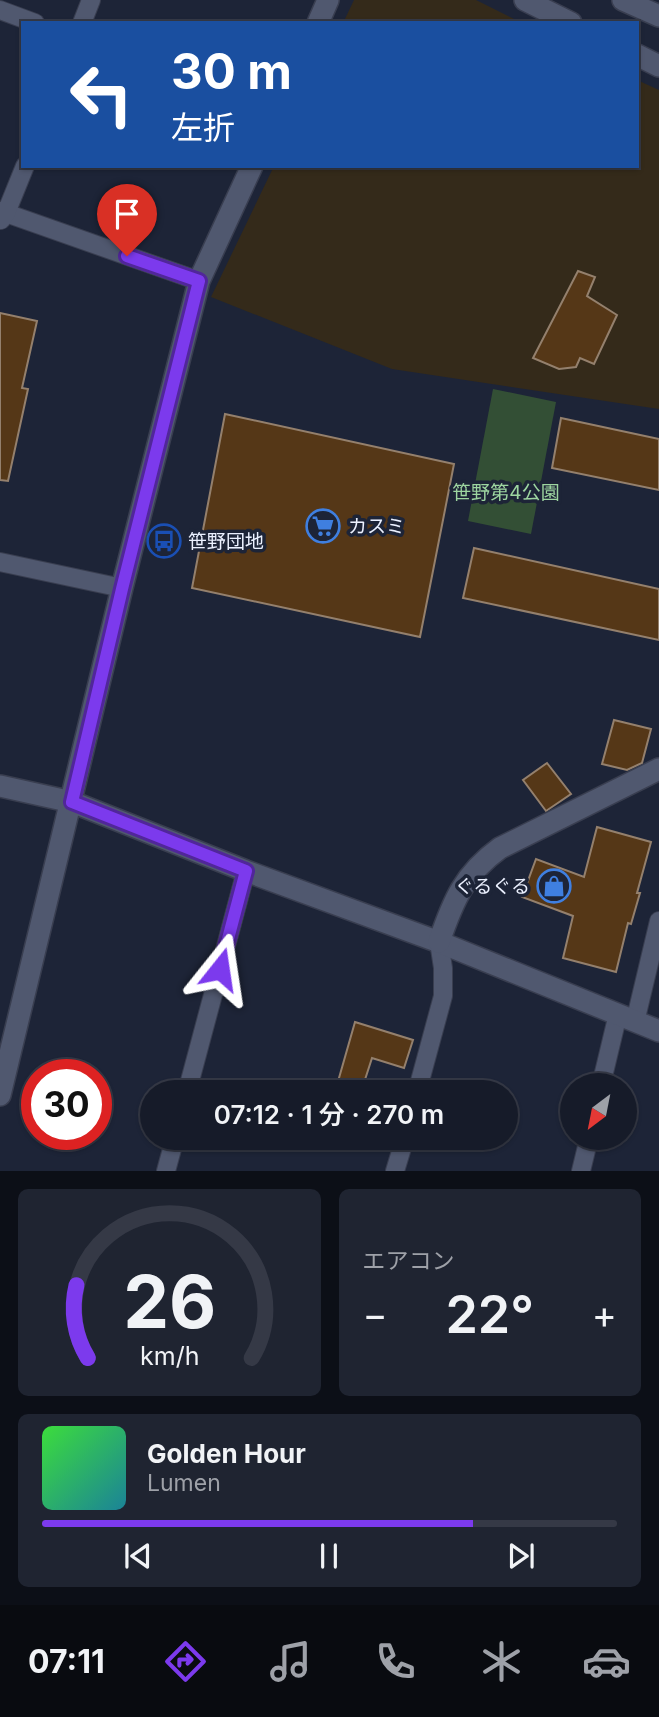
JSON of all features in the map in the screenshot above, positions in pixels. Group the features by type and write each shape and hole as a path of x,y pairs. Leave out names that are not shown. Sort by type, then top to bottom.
{"street":[{"path":"83,21 91,0"},
{"path":"319,21 328,0"},
{"path":"525,0 567,21"},
{"path":"623,0 659,16"},
{"path":"0,10 29,21"},
{"path":"639,56 659,66"},
{"path":"24,168 2,215 199,281"},
{"path":"0,1096 199,281 251,168"},
{"path":"0,562 122,589"},
{"path":"420,1080 443,996 439,942 452,904 480,862 500,848 659,769"},
{"path":"0,786 72,802 246,871 439,942 659,1031"},
{"path":"190,1080 246,871"},
{"path":"605,1073 659,921"},
{"path":"166,1171 172,1150"},
{"path":"395,1171 401,1150"},
{"path":"581,1171 586,1150"}],"shaded area":[{"path":"354,0 476,0 518,21 344,21"},
{"path":"639,81 659,90 659,409 392,369 211,297 273,168 639,168"}],"green space":[{"name":"笹野第4公園","path":"493,389 556,402 531,534 468,521"}],"building":[{"path":"578,271 595,277 587,296 617,315 594,364 580,358 576,367 559,369 533,358"},
{"path":"0,313 37,321 22,388 28,389 8,481 0,480"},
{"name":"カスミ","path":"225,414 454,464 420,637 192,588"},
{"path":"561,418 659,439 659,490 552,468"},
{"path":"474,548 659,589 659,640 463,598"},
{"path":"614,720 651,729 642,763 627,770 602,764"},
{"path":"547,763 571,794 546,811 523,780"},
{"path":"597,827 651,842 637,893 640,893 631,924 628,923 616,972 563,958 573,916 522,897 536,859 584,877"},
{"path":"355,1022 413,1040 404,1068 372,1058 365,1080 338,1080"}],"place":[{"name":"カスミ","path":"323,526"},
{"name":"笹野団地","path":"164,541"},
{"name":"ぐるぐる","path":"554,886"}],"route":[{"path":"127,256 199,281 72,802 246,871 220,969"}]}
